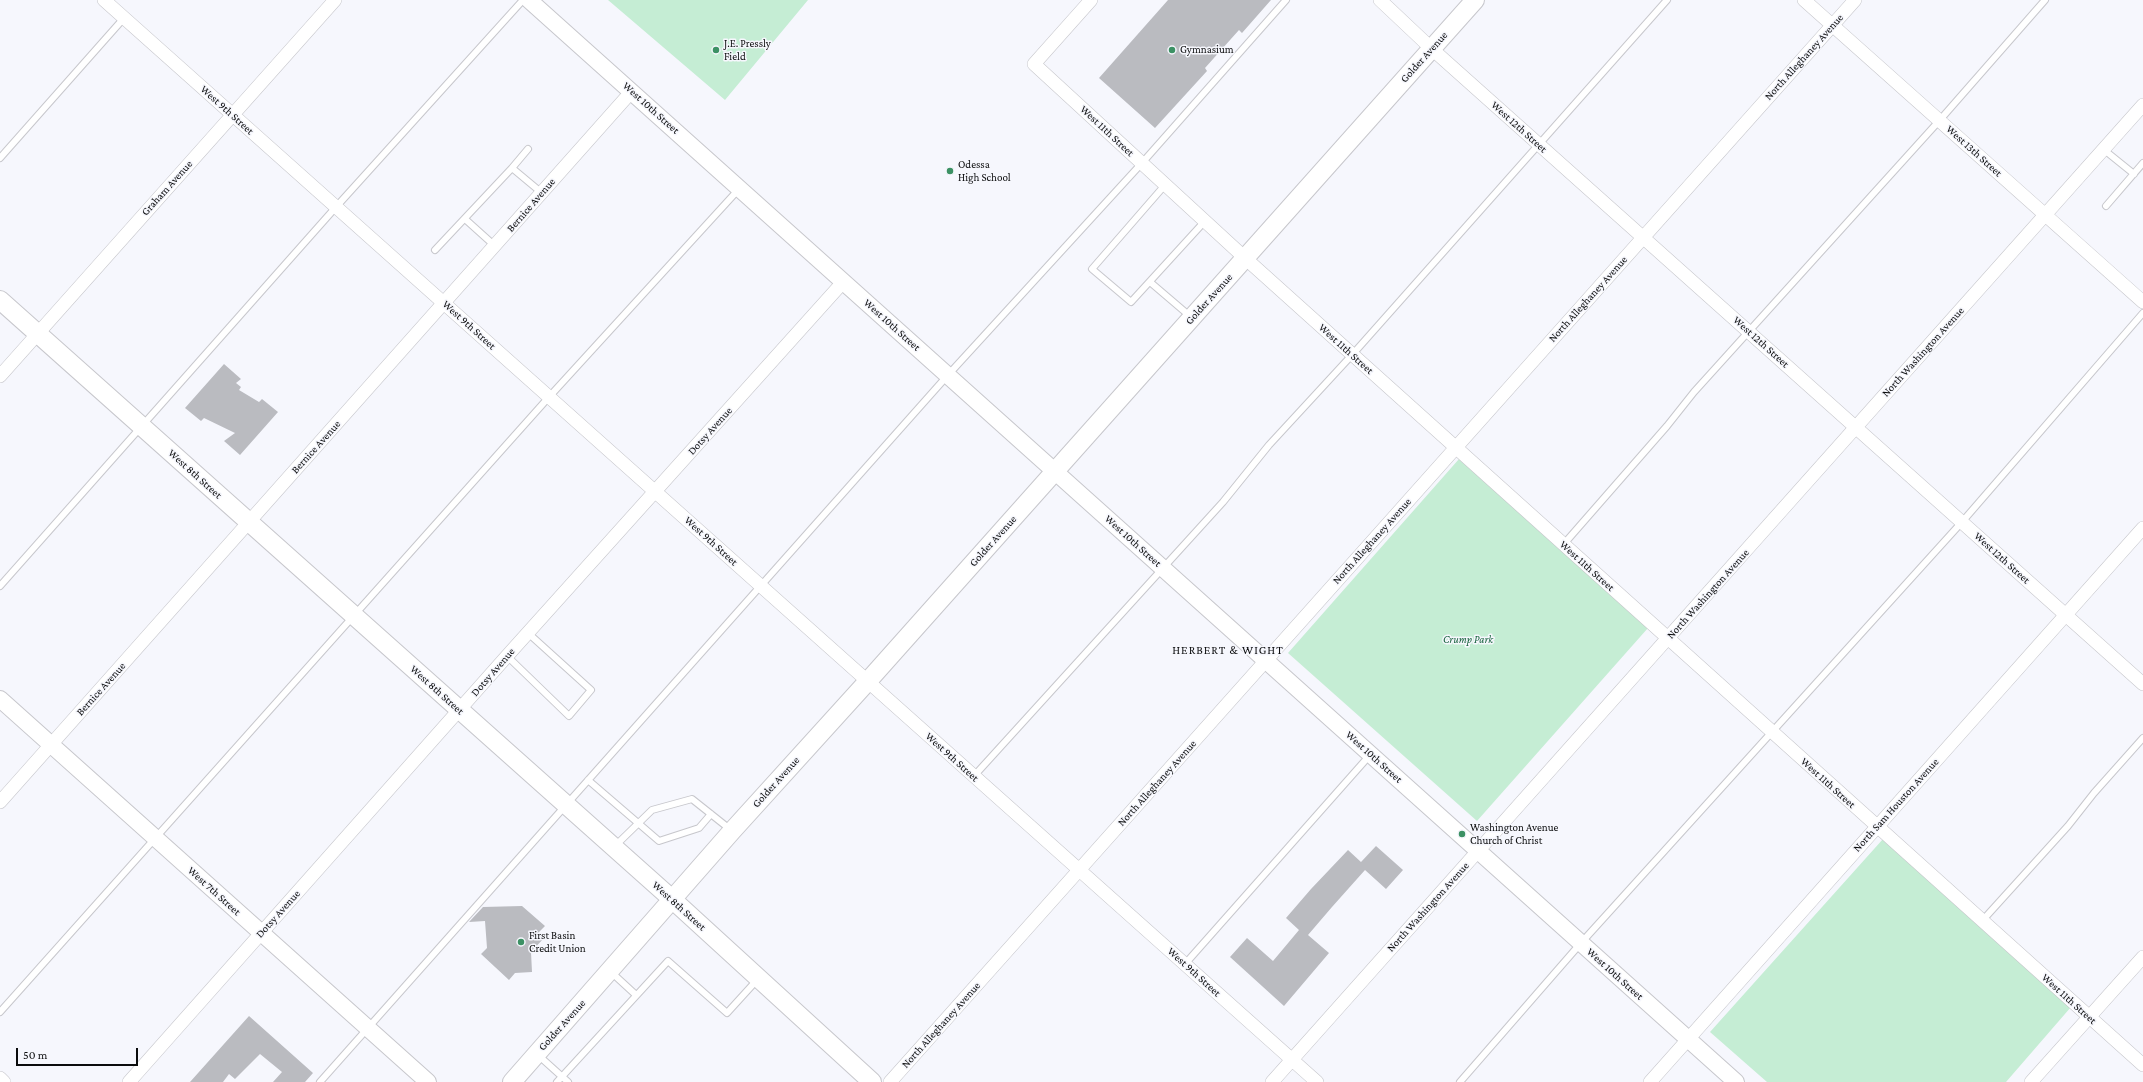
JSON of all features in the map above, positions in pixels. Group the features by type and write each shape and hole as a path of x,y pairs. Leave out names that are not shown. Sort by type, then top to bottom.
{"main road":[{"name":"Golder Avenue","path":"512,1082 673,900 732,830 868,681 1475,0"},
{"name":"West 8th Street","path":"0,300 673,900 872,1082"}],"street":[{"name":"West 9th Street","path":"104,0 1317,1082"},
{"name":"Graham Avenue","path":"0,376 335,0"},
{"name":"West 10th Street","path":"529,0 1736,1082"},
{"name":"West 11th Street","path":"1092,0 1034,64 1352,355 2143,1064"},
{"name":"West 13th Street","path":"1804,0 2143,302"},
{"name":"North Alleghaney Avenue","path":"890,1082 1855,0"},
{"name":"West 12th Street","path":"1384,2 1432,49 2143,684"},
{"name":"Bernice Avenue","path":"0,802 632,91"},
{"name":"North Washington Avenue","path":"1272,1082 2143,105"},
{"name":"Dotsy Avenue","path":"129,1082 460,711 528,632 656,492 844,281"},
{"name":"North Sam Houston Avenue","path":"1650,1082 2143,528"},
{"name":"West 7th Street","path":"0,699 428,1082"},
{"path":"2031,1082 2143,957"},
{"path":"0,1078 4,1082"}],"lane":[{"path":"0,586 336,207 523,0"},
{"path":"320,1082 948,375 1142,163 1286,0"},
{"path":"974,776 1223,502 1269,446 1352,355 1667,0"},
{"path":"1563,545 1658,437 1694,392 1939,121 2045,0"},
{"path":"0,158 124,18"},
{"path":"435,250 528,149"},
{"path":"2103,149 2134,174"},
{"path":"2106,206 2143,163"},
{"path":"512,168 542,193"},
{"path":"1165,185 1092,269 1131,302 1205,221"},
{"path":"0,1012 549,397 739,188"},
{"path":"465,219 495,246"},
{"path":"1150,282 1192,318"},
{"path":"1460,1082 1581,943 1962,522 2143,313"},
{"path":"507,656 569,716 591,690 528,632"},
{"path":"1982,921 2068,826 2094,793 2143,738"},
{"path":"1185,964 1371,754"},
{"path":"588,780 659,841 699,828 711,814"},
{"path":"613,848 652,810 692,799 732,830"},
{"path":"557,1082 668,961 727,1013 758,979"},
{"path":"610,971 636,995"},
{"path":"536,1054 568,1082"}],"green space":[{"name":"J.E. Pressly Field","path":"608,0 808,0 725,100"},
{"name":"Crump Park","path":"1459,459 1648,628 1477,821 1288,653"},
{"path":"1883,839 2071,1007 2006,1082 1767,1082 1710,1032"}],"building":[{"name":"Gymnasium","path":"1168,0 1271,0 1242,33 1239,30 1205,68 1207,71 1155,128 1099,78"},
{"path":"224,364 241,379 236,383 241,387 239,390 259,402 262,399 278,412 240,455 224,441 235,433 204,418 201,421 185,408"},
{"path":"1376,846 1403,870 1386,889 1365,870 1332,907 1308,935 1329,953 1284,1006 1230,957 1247,938 1273,961 1299,930 1286,918 1311,889 1348,850 1361,862"},
{"name":"First Basin Credit Union","path":"522,906 545,926 538,933 544,938 531,952 532,972 515,973 509,980 481,954 487,948 485,921 469,922 483,907"},
{"path":"249,1016 313,1073 305,1082 273,1082 282,1072 260,1054 235,1079 229,1074 223,1082 190,1082"}],"place":[{"name":"J.E. Pressly Field","path":"716,50"},
{"name":"Gymnasium","path":"1172,50"},
{"name":"Odessa High School","path":"950,171"},
{"name":"Washington Avenue Church of Christ","path":"1462,834"},
{"name":"First Basin Credit Union","path":"521,942"}],"district":[{"name":"HERBERT & WIGHT","path":"1228,650"}]}
